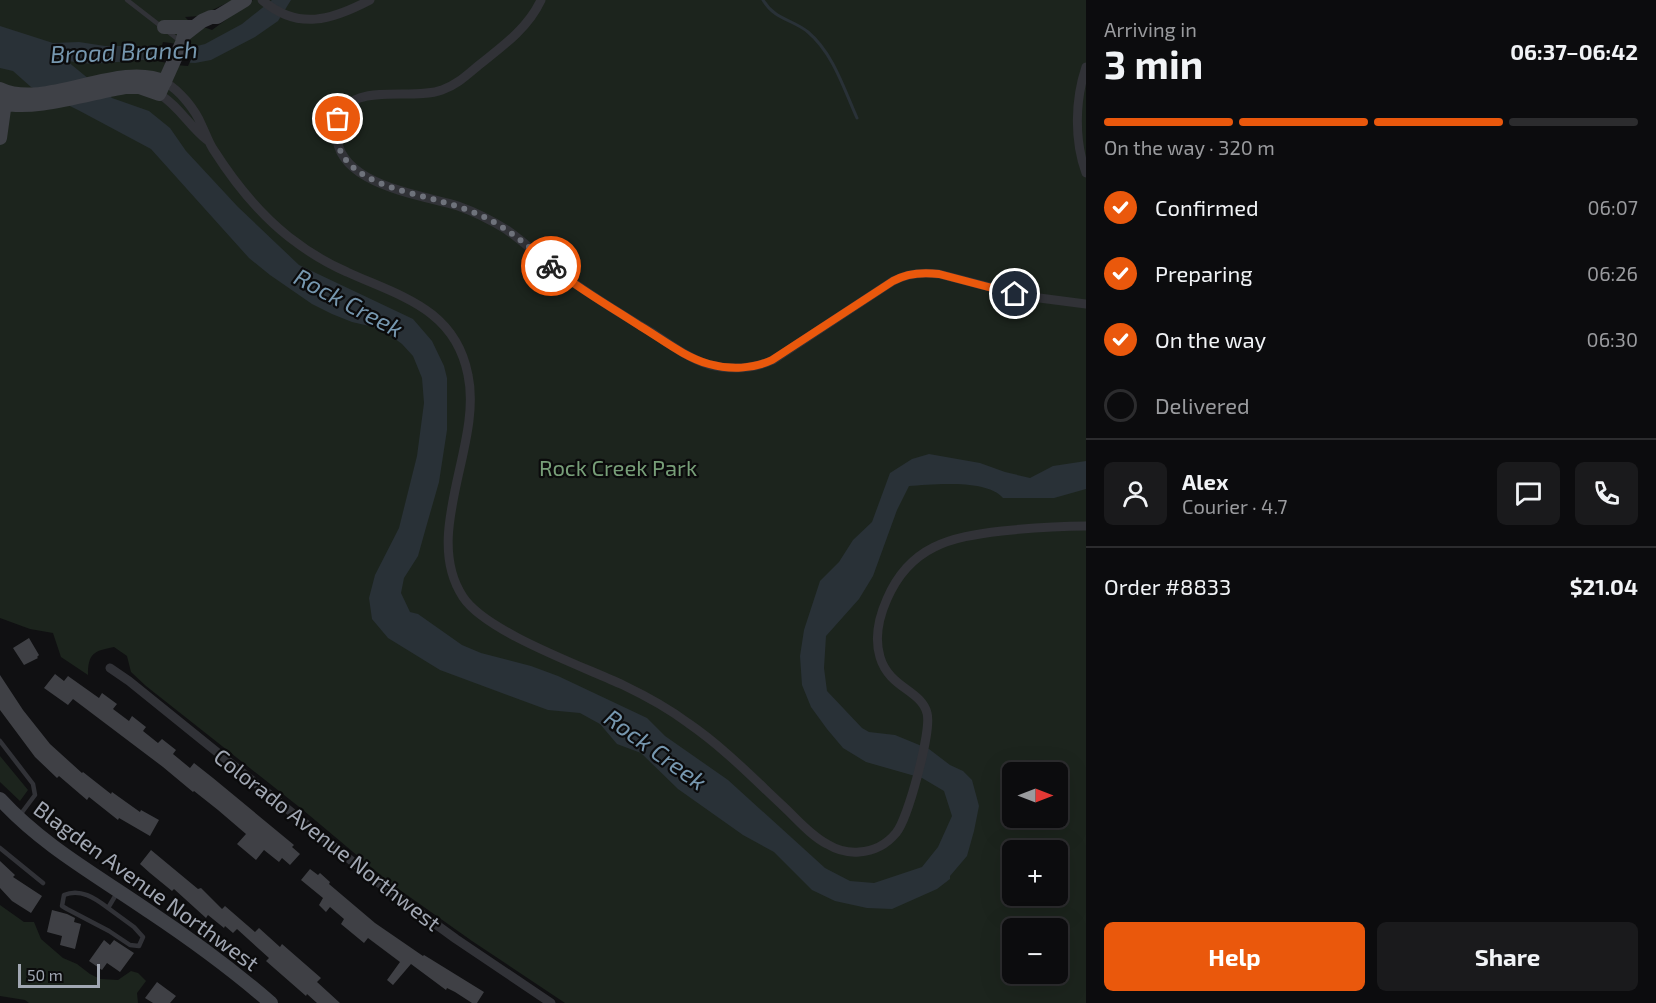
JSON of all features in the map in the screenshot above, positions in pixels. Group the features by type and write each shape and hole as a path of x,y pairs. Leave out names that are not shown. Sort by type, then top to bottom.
{"main road":[{"path":"181,44 191,40 214,24 218,17 245,0"},
{"path":"0,138 3,97 15,105 128,83 162,88 184,35 211,17 218,17"},
{"path":"164,27 193,27"},
{"name":"Blagden Avenue Northwest","path":"0,799 18,818 70,859 173,927 271,1003"}],"street":[{"path":"264,2 284,15 304,20 329,18 370,0"},
{"path":"541,0 520,31 452,87 423,95 368,95 354,100 342,111 336,128 337,142 344,157 359,172 377,182 460,207 489,220 517,238 590,294 683,353 711,365 736,368 768,362 893,281 909,275 933,273 1024,296 1086,304"},
{"path":"1086,67 1081,84 1078,118 1080,152 1086,173"},
{"path":"162,88 197,132 207,140 242,192 280,230 327,262 398,293 426,309 442,324 456,343 467,368 471,400 469,424 451,513 449,557 459,590 477,613 507,631 629,688 674,713 723,750 816,837 840,850 862,852 877,848 890,840 903,822 914,789 928,727 928,717 924,706 891,678 882,664 878,649 878,627 886,602 897,580 919,556 958,537 1011,530 1086,526"},
{"name":"Colorado Avenue Northwest","path":"110,668 379,883 456,939 551,1003"}],"lane":[{"path":"127,0 164,27 181,44"},
{"path":"0,741 33,784 35,795 18,818"},
{"path":"0,848 43,883"},
{"path":"108,908 118,891"},
{"path":"75,892 99,900 108,908 143,937 139,946 130,945 67,909 62,906 62,901 64,895 75,892"}],"green space":[{"name":"Rock Creek Park","path":"0,0 233,0 200,16 185,17 190,22 212,30 253,0 1086,0 1086,1003 565,1003 390,883 303,810 146,686 131,672 127,656 114,647 97,652 89,662 88,675 61,657 53,633 30,629 0,618"},
{"path":"0,756 28,790 20,801 0,782"},
{"path":"0,905 24,922 34,922 41,939 63,958 100,979 118,980 131,971 138,973 146,981 137,993 138,1003 29,1003 25,1000 0,996"}],"water":[{"path":"272,0 291,0 278,21 255,37 211,60 195,63 142,60 92,64 67,61 112,98 149,111 170,128 186,151 238,207 299,265 413,319 432,341 447,378 447,430 439,482 418,556 404,578 401,593 410,612 418,614 462,645 558,676 647,718 665,736 728,780 825,868 850,881 874,883 922,867 938,847 952,816 944,791 922,778 866,762 843,748 811,707 802,685 800,656 804,630 820,581 839,562 853,540 872,522 890,473 912,459 929,454 980,463 1030,478 1053,466 1086,461 1086,489 1054,498 1003,498 996,492 973,485 909,486 897,510 873,576 859,599 826,636 824,668 827,691 862,728 869,732 895,735 929,749 950,765 963,771 972,780 979,806 967,856 950,879 937,889 892,909 867,908 835,901 812,890 774,852 743,835 678,789 641,753 617,744 600,724 580,713 548,710 440,670 388,638 372,619 369,598 375,575 399,528 417,456 424,403 422,378 413,356 402,344 382,329 352,322 332,314 312,304 270,275 249,258 151,149 31,87 13,71 0,68 0,26 53,43 79,42 105,46 197,46 242,24"}],"pier":[{"path":"163,42 196,49 188,66 154,60 159,55"}],"building":[{"path":"29,638 39,655 38,658 24,665 13,648"},
{"path":"55,674 64,681 68,676 99,698 102,693 117,704 113,709 129,721 132,716 146,727 143,731 158,743 162,739 176,750 173,754 190,768 194,763 294,845 292,847 300,854 290,865 282,858 279,862 264,850 256,860 237,844 246,834 218,810 73,699 68,705 44,688"},
{"path":"0,675 23,710 50,744 82,773 111,794 112,792 140,812 141,810 159,820 150,836 119,818 118,820 89,797 87,800 59,776 57,778 35,757 0,710"},
{"path":"151,850 198,889 201,888 222,909 225,906 255,932 259,928 280,947 282,944 321,978 317,982 340,1003 317,1003 307,994 306,996 266,961 269,958 237,929 233,933 208,915 206,918 174,889 172,891 140,864"},
{"path":"0,861 15,875 13,877 42,896 31,913 12,901 0,888"},
{"path":"310,869 318,875 320,873 330,882 329,884 375,923 423,956 484,992 477,1003 472,1003 447,988 446,990 411,964 393,985 387,980 400,962 368,938 364,943 341,924 344,919 330,907 326,912 319,905 323,898 301,880"},
{"path":"52,910 67,914 75,918 74,922 81,924 75,949 60,945 62,936 47,932"},
{"path":"104,940 110,945 114,940 134,953 120,972 107,963 102,970 89,961"},
{"path":"157,982 176,996 170,1003 153,1003 145,998"}],"waterway":[{"path":"763,0 773,12 802,28 817,41 837,72 857,118"}],"way so far":[{"path":"338,119 336,139 340,150 346,160 359,172 391,188 460,207 489,220 517,238 551,266"}],"route":[{"path":"551,266 590,294 691,357 711,365 730,368 742,368 772,360 893,281 909,275 939,274 1015,294"}],"water label":[{"name":"Broad Branch","path":"124,51"},
{"name":"Rock Creek","path":"349,302"},
{"name":"Rock Creek","path":"656,749"}]}
